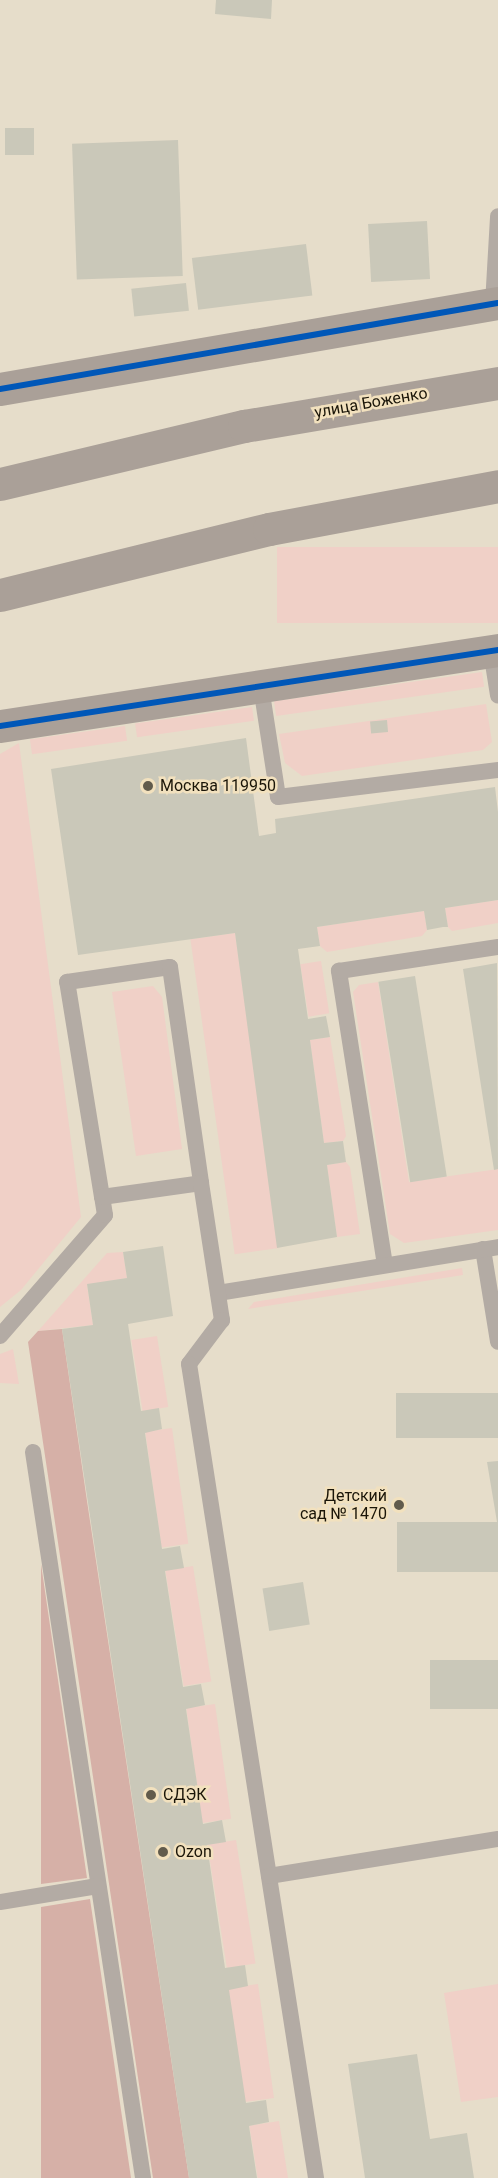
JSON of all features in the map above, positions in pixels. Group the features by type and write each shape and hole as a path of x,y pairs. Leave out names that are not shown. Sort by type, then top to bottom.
{"main road":[{"path":"0,389 496,304"},
{"name":"улица Боженко","path":"0,484 244,426 498,383"},
{"path":"0,595 228,540 498,486"},
{"path":"0,726 495,651"}],"lane":[{"path":"496,304 498,216"},
{"path":"495,651 498,695"},
{"path":"261,687 278,797 498,770"},
{"path":"385,1265 339,971 498,947"},
{"path":"0,1336 105,1215 67,982 170,967 222,1320 189,1364 316,2178"},
{"path":"102,1197 201,1183"},
{"path":"218,1293 490,1248 498,1342"},
{"path":"33,1452 142,2178"},
{"path":"269,1876 498,1839"},
{"path":"0,1902 98,1886"}],"shaded area":[{"path":"277,547 498,547 498,623 277,623"},
{"path":"482,672 484,687 276,716 274,701"},
{"path":"486,704 492,742 483,750 302,776 285,763 279,734"},
{"path":"252,707 254,721 137,737 135,723"},
{"path":"125,726 127,741 32,754 30,739"},
{"path":"19,743 81,1217 21,1290 0,1307 0,754"},
{"path":"498,900 498,923 452,931 448,927 445,908"},
{"path":"424,911 427,930 422,936 327,952 320,946 317,927"},
{"path":"235,933 279,1248 235,1254 190,939"},
{"path":"321,961 329,1013 309,1017 300,964"},
{"path":"378,982 409,1182 498,1169 498,1230 404,1243 390,1234 353,992 359,985"},
{"path":"153,986 162,997 182,1149 136,1156 112,992"},
{"path":"330,1037 346,1136 343,1141 324,1143 310,1040"},
{"path":"346,1162 350,1167 360,1234 337,1237 327,1165"},
{"path":"123,1252 127,1278 87,1285 93,1325 38,1331 107,1253"},
{"path":"462,1268 463,1275 248,1309 254,1302"},
{"path":"62,1329 189,2178 153,2178 28,1342 38,1331"},
{"path":"157,1336 168,1407 143,1411 131,1340"},
{"path":"13,1349 19,1384 0,1383 0,1354"},
{"path":"172,1428 188,1544 162,1548 145,1432"},
{"path":"41,1564 87,1878 41,1884"},
{"path":"193,1566 211,1682 184,1686 165,1570"},
{"path":"215,1704 231,1819 202,1823 186,1708"},
{"path":"236,1840 256,1963 227,1968 207,1845"},
{"path":"90,1899 131,2178 41,2178 41,1907"},
{"path":"258,1984 274,2098 244,2102 228,1988"},
{"path":"498,1984 498,2097 461,2102 444,1993"},
{"path":"279,2121 288,2178 258,2178 249,2126"}],"building":[{"path":"216,0 272,0 271,19 215,14"},
{"path":"5,128 34,128 34,155 5,155"},
{"path":"178,140 183,276 77,280 72,144"},
{"path":"427,221 430,279 371,282 368,224"},
{"path":"306,244 312,296 198,310 192,258"},
{"path":"186,283 189,311 134,317 131,289"},
{"path":"387,720 388,732 371,733 370,721"},
{"path":"246,738 259,836 276,833 275,819 495,787 498,812 498,900 445,908 448,927 427,930 424,911 317,927 320,946 298,949 308,1019 326,1016 330,1037 310,1040 324,1143 343,1141 346,1162 327,1165 337,1237 277,1248 235,933 78,955 51,769"},
{"path":"497,963 498,1169 494,1170 463,969"},
{"path":"415,976 447,1177 410,1182 378,982"},
{"path":"163,1246 173,1316 128,1324 141,1411 159,1408 162,1429 145,1433 162,1549 180,1546 184,1568 165,1571 183,1687 201,1684 205,1705 186,1709 203,1824 222,1820 226,1842 207,1845 225,1968 245,1965 248,1986 229,1990 246,2103 266,2100 269,2122 249,2126 257,2178 189,2178 62,1329 93,1325 87,1284 127,1278 123,1252"},
{"path":"396,1393 498,1393 498,1438 396,1438"},
{"path":"498,1461 498,1522 497,1522 487,1462"},
{"path":"397,1522 498,1522 498,1572 397,1572"},
{"path":"303,1582 310,1624 269,1631 263,1588"},
{"path":"430,1660 498,1660 498,1709 430,1709"},
{"path":"417,2054 430,2139 467,2133 474,2178 365,2178 348,2064"}],"cycle path":[{"path":"0,389 498,303"},
{"path":"0,726 498,650"}],"place":[{"name":"Москва 119950","path":"148,786"},
{"name":"Детский сад № 1470","path":"399,1505"},
{"name":"СДЭК","path":"151,1795"},
{"name":"Ozon","path":"163,1852"}]}
